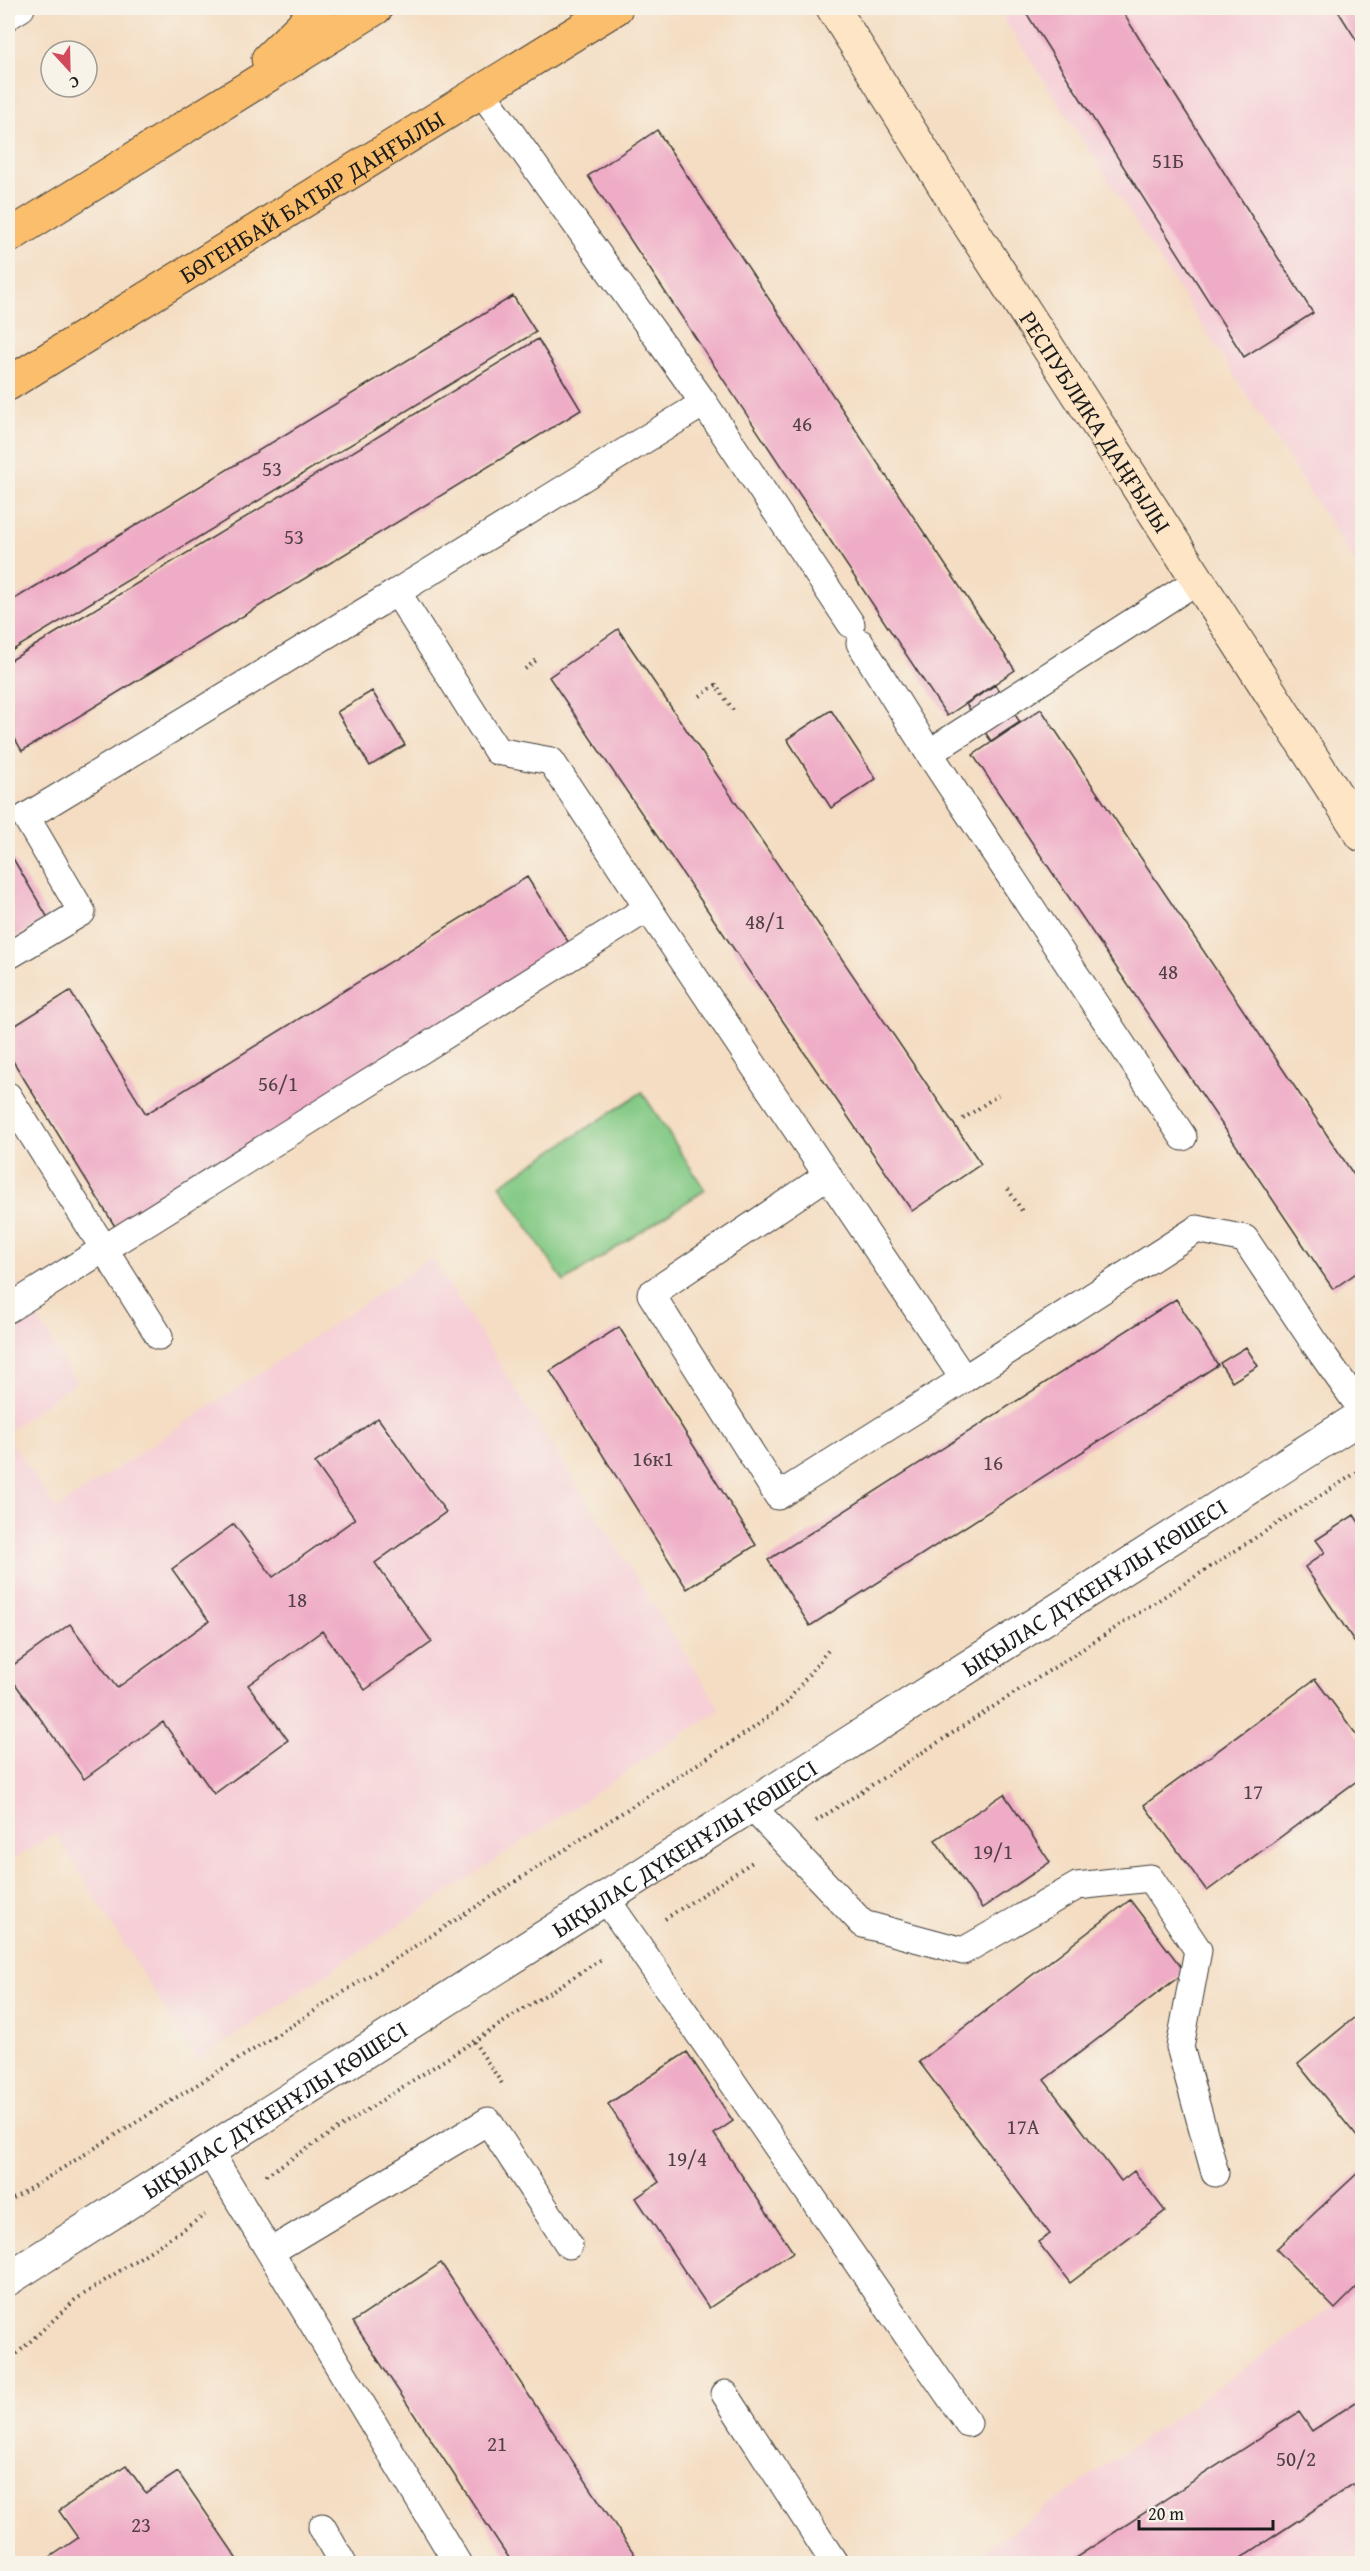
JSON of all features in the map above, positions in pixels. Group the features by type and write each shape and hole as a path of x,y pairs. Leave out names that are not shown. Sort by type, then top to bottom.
{"main road":[{"path":"224,102 320,8"},
{"path":"8,237 376,8"},
{"name":"БӨГЕНБАЙ БАТЫР ДАҢҒЫЛЫ","path":"8,384 616,8"},
{"name":"РЕСПУБЛИКА ДАҢҒЫЛЫ","path":"833,8 1362,835"}],"street":[{"name":"ЫҚЫЛАС ДҮКЕНҰЛЫ КӨШЕСІ","path":"8,2279 1362,1416"}],"lane":[{"path":"8,16 21,8"},
{"path":"482,91 704,403 856,634 929,753 1183,1137"},
{"path":"8,956 82,912 26,817 704,403"},
{"path":"929,753 1198,580"},
{"path":"397,592 497,751 551,761 964,1379"},
{"path":"8,1309 648,908"},
{"path":"8,1096 159,1336"},
{"path":"828,1175 651,1294 778,1496 1197,1229 1245,1239 1312,1341 1362,1410"},
{"path":"751,1806 862,1924 963,1951 1077,1886 1150,1878 1198,1950 1180,2047 1215,2173"},
{"path":"606,1899 968,2423"},
{"path":"270,2252 488,2121 569,2245"},
{"path":"209,2151 458,2564"},
{"path":"725,2394 835,2564"},
{"path":"322,2527 342,2564"}],"path":[{"path":"525,669 539,658"},
{"path":"700,696 716,685 733,710"},
{"path":"963,1119 998,1095"},
{"path":"1008,1190 1024,1214"},
{"path":"8,2362 75,2300 1362,1469"},
{"path":"8,2202 287,2028 752,1729 786,1703 830,1648"}],"shaded area":[{"path":"997,8 1362,8 1362,573"},
{"path":"432,1258 720,1709 197,2061 55,1833 8,1863 8,1436 56,1509"},
{"path":"8,1268 76,1382 8,1431"},
{"path":"1362,2286 1362,2563 967,2563"}],"green space":[{"path":"642,1092 705,1190 564,1282 500,1185"}],"building":[{"path":"1023,8 1120,8 1313,313 1244,357"},
{"path":"1336,8 1362,8 1362,49"},
{"path":"657,130 1015,670 947,716 588,176"},
{"path":"513,296 536,332 8,653 8,603"},
{"path":"538,339 581,410 22,751 8,727 8,662"},
{"path":"618,629 981,1164 912,1211 549,677"},
{"path":"995,685 1020,722 991,741 966,704"},
{"path":"372,691 405,745 370,766 337,712"},
{"path":"1041,709 1362,1187 1362,1269 1333,1289 973,755"},
{"path":"831,710 876,779 831,808 787,739"},
{"path":"8,850 48,918 8,942"},
{"path":"527,877 574,951 119,1233 8,1053 8,1030 70,991 146,1114"},
{"path":"1176,1299 1218,1365 810,1626 768,1560"},
{"path":"619,1327 756,1545 687,1589 550,1371"},
{"path":"1246,1347 1258,1366 1232,1382 1220,1363"},
{"path":"378,1418 446,1512 375,1563 432,1642 365,1690 322,1631 248,1685 288,1740 214,1794 163,1722 84,1779 8,1674 8,1669 70,1624 117,1688 209,1621 172,1569 234,1524 273,1577 355,1519 315,1463"},
{"path":"1354,1515 1362,1527 1362,1653 1305,1567 1325,1552 1316,1540"},
{"path":"1315,1679 1362,1742 1362,1777 1207,1891 1144,1805"},
{"path":"1004,1794 1050,1862 982,1908 935,1840"},
{"path":"1130,1900 1185,1972 1044,2080 1121,2181 1134,2171 1165,2211 1070,2283 1038,2242 1050,2234 919,2062"},
{"path":"1355,2017 1362,2026 1362,2143 1298,2064"},
{"path":"687,2052 733,2121 714,2134 793,2252 709,2308 636,2198 659,2182 608,2104"},
{"path":"8,2073 14,2082 8,2086"},
{"path":"1362,2169 1362,2282 1335,2309 1276,2249"},
{"path":"441,2263 641,2564 513,2564 353,2322"},
{"path":"1362,2398 1362,2497 1353,2484 1232,2564 1066,2564 1299,2412 1312,2431"},
{"path":"126,2465 146,2493 178,2472 241,2564 40,2564 78,2538 59,2511"}]}
